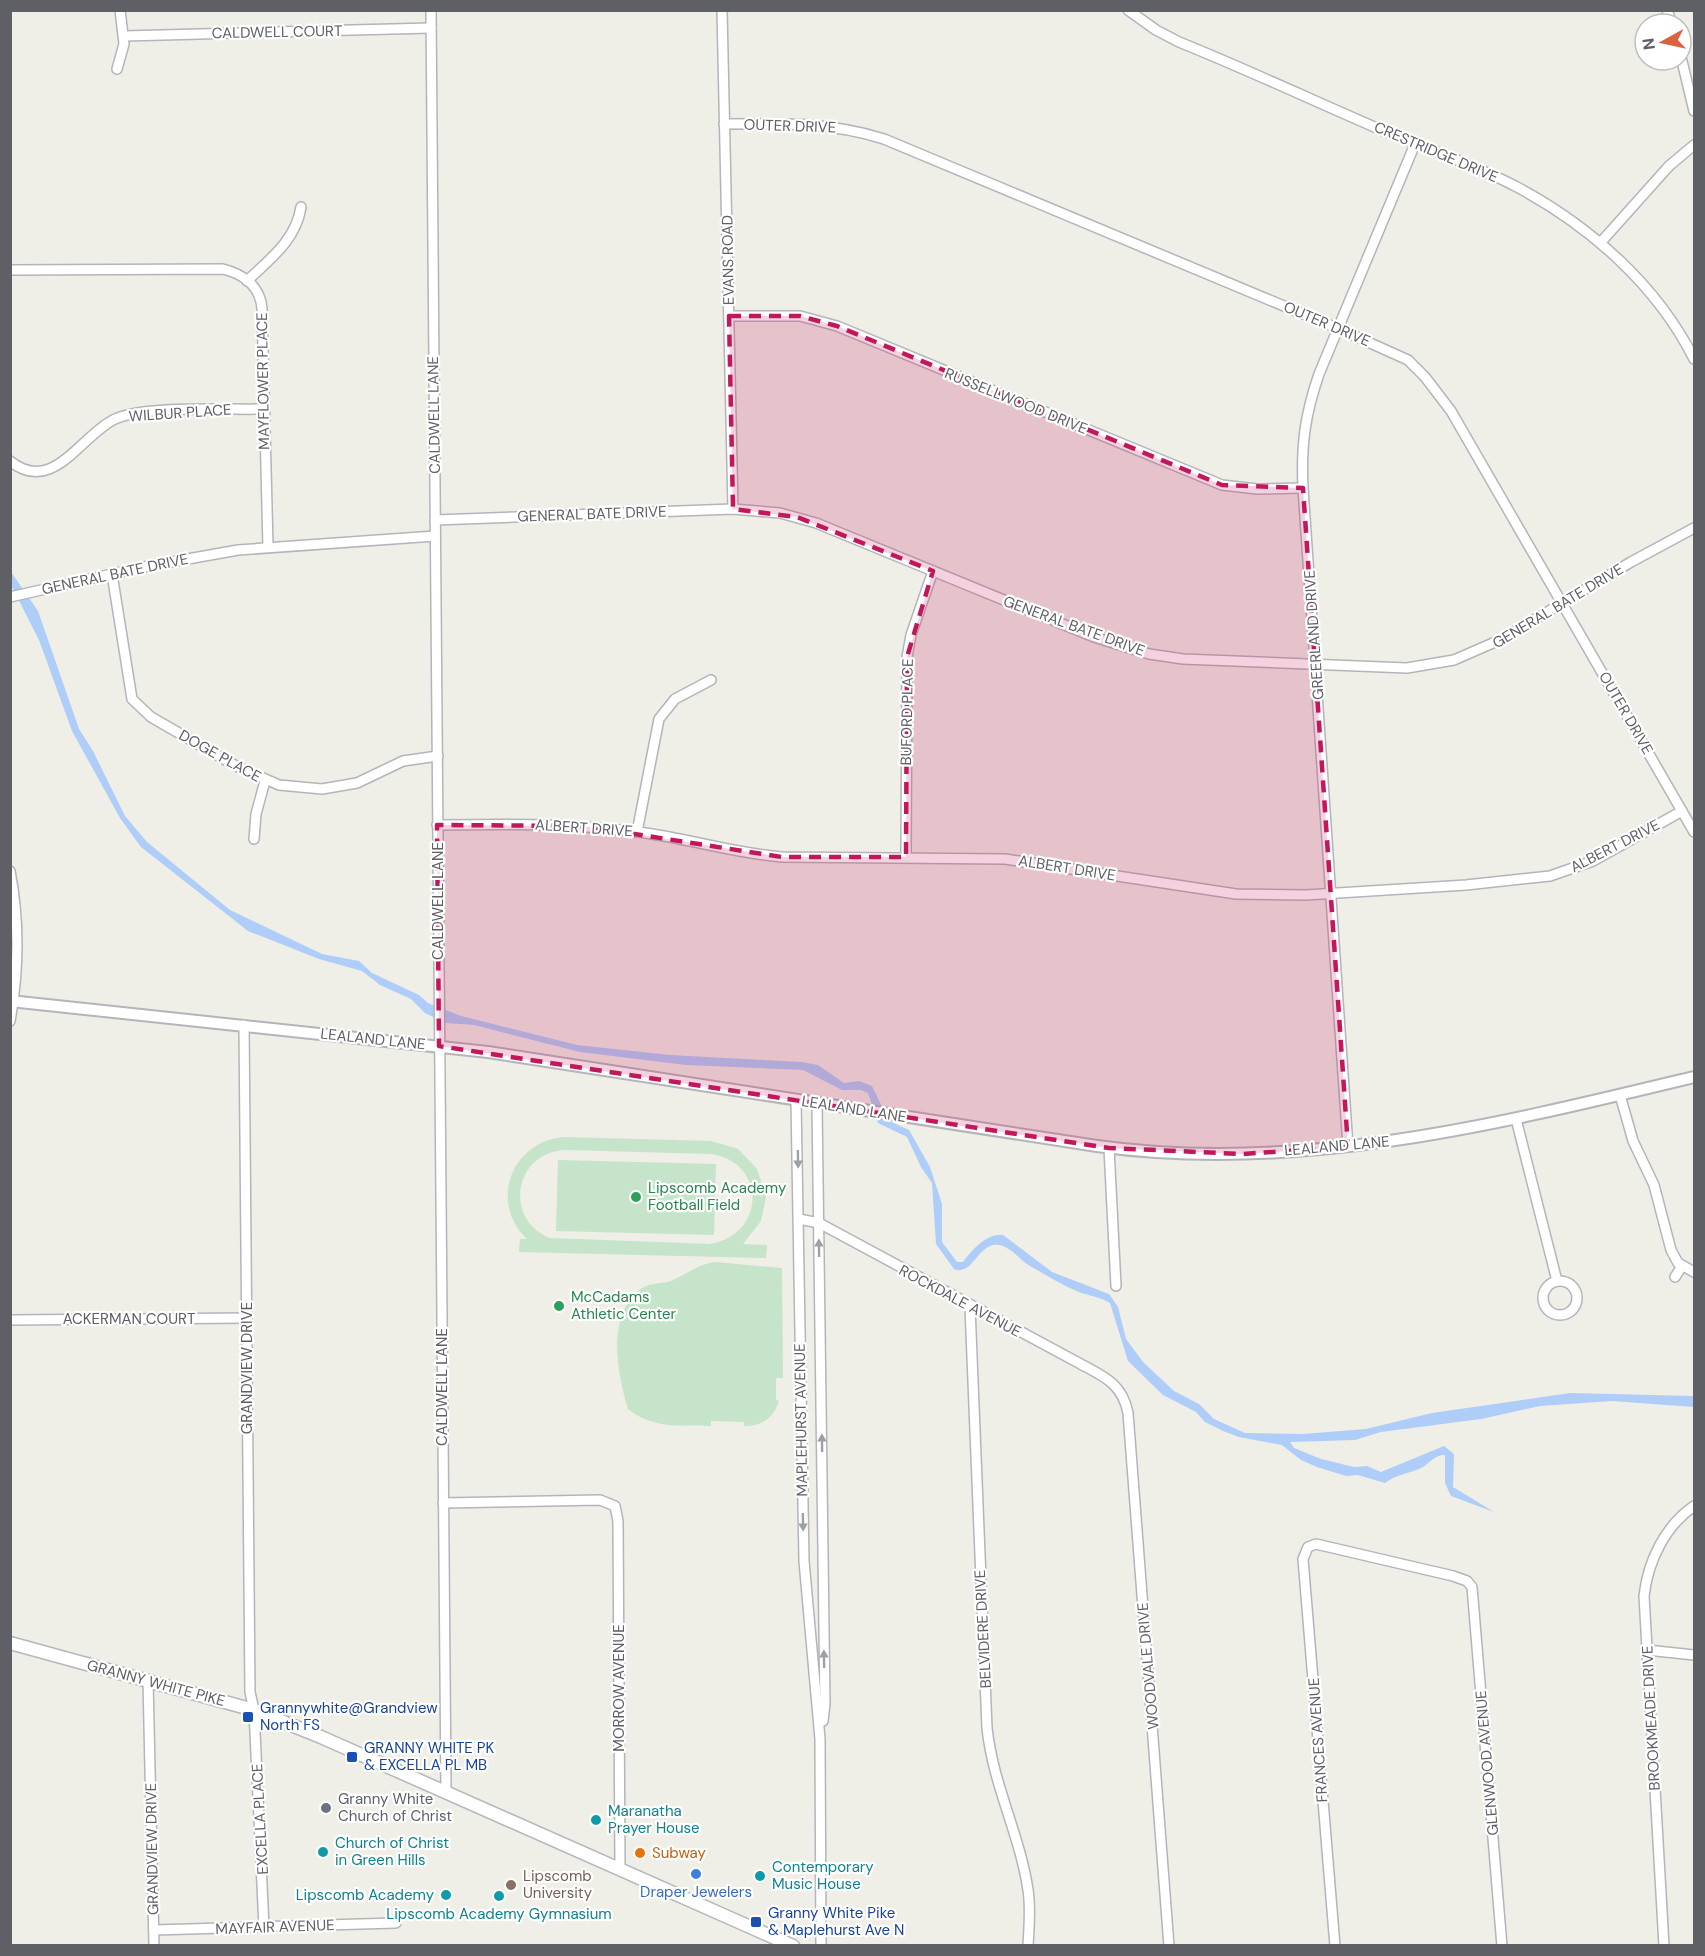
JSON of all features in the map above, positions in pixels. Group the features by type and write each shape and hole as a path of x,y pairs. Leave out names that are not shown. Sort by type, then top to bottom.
{"main road":[{"name":"GRANNY WHITE PIKE","path":"10,1643 254,1710 446,1791 793,1946"}],"street":[{"path":"117,69 124,36 120,10"},
{"name":"CALDWELL LANE","path":"430,10 446,1791"},
{"name":"EVANS ROAD","path":"722,10 733,509"},
{"name":"CRESTRIDGE DRIVE","path":"1128,10 1179,42 1518,187 1601,242 1668,314 1695,359"},
{"name":"CALDWELL COURT","path":"124,36 431,28"},
{"path":"1685,72 1695,111"},
{"name":"OUTER DRIVE","path":"724,124 816,124 877,137 1339,329 1408,360 1425,376 1451,411 1695,832"},
{"name":"GREERLAND DRIVE","path":"1348,1147 1302,450 1305,418 1319,374 1415,144"},
{"path":"1601,242 1669,166 1695,145"},
{"path":"10,270 223,269 247,280 291,236 299,219 301,207"},
{"name":"MAYFLOWER PLACE","path":"247,280 257,291 262,303 267,547"},
{"name":"RUSSELLWOOD DRIVE","path":"729,316 800,316 837,326 1222,485 1257,489 1303,488"},
{"name":"WILBUR PLACE","path":"10,461 28,472 46,472 59,465 101,427 128,415 263,409"},
{"name":"GENERAL BATE DRIVE","path":"435,520 733,509 797,517 1094,637 1149,654 1183,659 1407,668 1448,662 1486,648 1649,552 1695,528"},
{"name":"GENERAL BATE DRIVE","path":"11,597 112,574 267,547 435,536"},
{"name":"BUFORD PLACE","path":"906,856 907,657 910,635 933,571"},
{"name":"DOGE PLACE","path":"112,574 132,699 151,717 265,781 308,789 333,788 363,780 403,761 438,756"},
{"path":"637,832 659,719 675,699 711,680"},
{"path":"254,839 258,805 265,781"},
{"name":"ALBERT DRIVE","path":"437,825 548,825 637,832 769,856 906,856 1016,860 1236,894 1331,893 1482,884 1550,876 1593,861 1682,811"},
{"path":"10,871 19,932 10,1022"},
{"name":"LEALAND LANE","path":"12,1001 438,1046 1109,1148 1175,1153 1242,1154 1348,1147 1449,1132 1516,1119 1695,1077"},
{"name":"GRANDVIEW DRIVE","path":"244,1025 250,1692 254,1710"},
{"path":"1620,1095 1633,1142 1656,1191 1671,1250 1682,1266 1695,1272"},
{"name":"MAPLEHURST AVENUE","path":"796,1101 800,1219 799,1387 804,1561 820,1738 821,1946"},
{"name":"MAPLEHURST AVENUE","path":"817,1104 825,1692 820,1738"},
{"path":"1516,1119 1557,1281"},
{"path":"1109,1148 1116,1286"},
{"name":"ROCKDALE AVENUE","path":"800,1219 819,1223 970,1307 1077,1362 1118,1388"},
{"path":"1675,1277 1682,1266"},
{"name":"BELVIDERE DRIVE","path":"970,1307 987,1728 998,1788 1027,1882 1028,1946"},
{"name":"ACKERMAN COURT","path":"10,1320 247,1318"},
{"name":"WOODVALE DRIVE","path":"1118,1388 1128,1413 1169,1946"},
{"name":"MORROW AVENUE","path":"443,1503 595,1500 608,1502 615,1506 618,1521 620,1870"},
{"name":"BROOKMEADE DRIVE","path":"1664,1946 1644,1596 1659,1545 1671,1527 1695,1506"},
{"name":"FRANCES AVENUE","path":"1335,1946 1304,1559 1308,1548 1320,1544 1469,1582"},
{"name":"GLENWOOD AVENUE","path":"1469,1582 1474,1594 1502,1946"},
{"path":"1647,1650 1695,1655"},
{"name":"GRANDVIEW DRIVE","path":"148,1680 154,1946"},
{"name":"EXCELLA PLACE","path":"254,1710 264,1928"},
{"name":"MAYFAIR AVENUE","path":"154,1930 396,1923"}],"highlighted area":[{"path":"729,316 800,316 837,326 1222,485 1303,488 1348,1147 1242,1154 1109,1148 439,1046 437,825 583,826 782,857 906,857 907,657 933,571 797,517 733,509"}],"green space":[{"path":"564,1137 711,1141 738,1149 757,1169 766,1197 761,1221 743,1244 767,1245 766,1258 519,1252 520,1239 527,1239 515,1224 509,1208 508,1192 511,1176 519,1161 531,1149 546,1141","holes":["567,1150 711,1154 729,1160 742,1170 750,1184 752,1199 750,1214 742,1227 728,1238 710,1244 550,1238 535,1229 525,1216 521,1202 521,1187 526,1173 536,1161 549,1153"]},
{"name":"Lipscomb Academy Football Field","path":"558,1160 716,1164 714,1235 556,1231"},
{"path":"715,1262 782,1268 783,1378 776,1378 776,1400 779,1401 777,1407 762,1423 751,1426 744,1426 744,1422 711,1421 711,1426 667,1425 647,1420 628,1409 624,1394 617,1347 622,1316 628,1303 643,1288 669,1281 698,1267"}],"water":[{"path":"11,572 38,611 79,729 93,751 125,816 147,842 230,910 322,954 359,961 372,973 419,995 428,1003 461,1016 577,1045 670,1055 802,1062 818,1065 844,1083 859,1081 872,1086 889,1121 909,1130 930,1167 942,1204 942,1242 957,1262 963,1262 975,1248 991,1237 1003,1235 1052,1272 1109,1294 1118,1307 1126,1339 1143,1362 1174,1391 1199,1404 1214,1419 1245,1433 1303,1434 1366,1429 1432,1413 1570,1393 1694,1396 1694,1407 1612,1401 1540,1406 1481,1419 1381,1432 1355,1440 1290,1442 1294,1448 1321,1459 1354,1467 1367,1466 1381,1472 1444,1446 1454,1454 1453,1487 1494,1512 1451,1496 1445,1483 1445,1455 1438,1456 1423,1467 1385,1483 1358,1475 1346,1476 1317,1467 1301,1460 1282,1445 1239,1437 1223,1431 1205,1422 1196,1412 1163,1395 1128,1361 1110,1303 1060,1283 1030,1266 1008,1248 999,1245 992,1245 986,1249 966,1268 954,1269 936,1244 932,1183 921,1167 907,1137 878,1123 868,1093 861,1090 842,1090 803,1070 686,1065 580,1052 474,1025 446,1023 425,1013 411,999 380,985 362,971 319,959 248,931 141,847 120,818 72,731 39,640 11,585"}],"place":[{"name":"Lipscomb Academy Football Field","path":"636,1197"},
{"name":"McCadams Athletic Center","path":"559,1306"},
{"name":"Grannywhite@Grandview North FS","path":"248,1717"},
{"name":"GRANNY WHITE PK & EXCELLA PL MB","path":"352,1757"},
{"name":"Granny White Church of Christ","path":"326,1808"},
{"name":"Maranatha Prayer House","path":"596,1820"},
{"name":"Church of Christ in Green Hills","path":"323,1852"},
{"name":"Subway","path":"640,1853"},
{"name":"Draper Jewelers","path":"696,1874"},
{"name":"Contemporary Music House","path":"760,1876"},
{"name":"Lipscomb University","path":"511,1885"},
{"name":"Lipscomb Academy","path":"446,1895"},
{"name":"Lipscomb Academy Gymnasium","path":"499,1896"},
{"name":"Granny White Pike & Maplehurst Ave N","path":"756,1922"}]}
